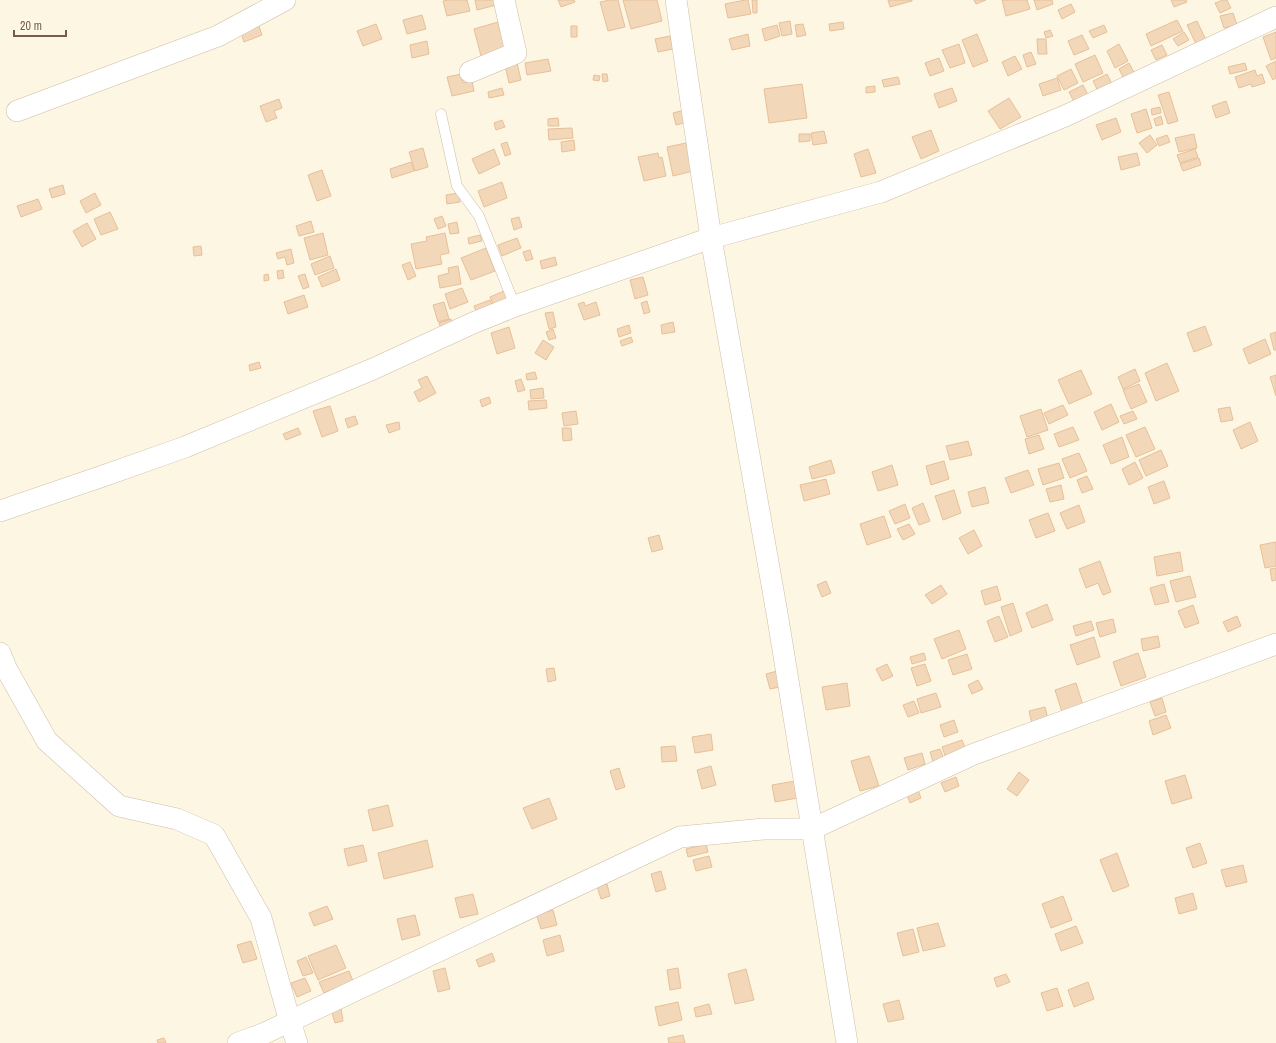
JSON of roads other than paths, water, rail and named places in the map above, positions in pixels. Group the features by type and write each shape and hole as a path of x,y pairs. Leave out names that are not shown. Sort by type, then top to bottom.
{"street":[{"path":"17,111 218,36 285,0"},
{"path":"470,72 516,53 504,0"},
{"path":"676,0 711,238 778,619 847,1043"},
{"path":"0,511 185,447 373,369 473,323 515,306 711,238 881,192 1065,116 1276,17"},
{"path":"238,1043 290,1022 680,837 764,829 812,828 974,754 1276,644"},
{"path":"0,653 7,670 47,741 119,806 176,819 214,835 261,918 297,1043"}],"lane":[{"path":"441,114 457,186 479,216 515,306"}]}
